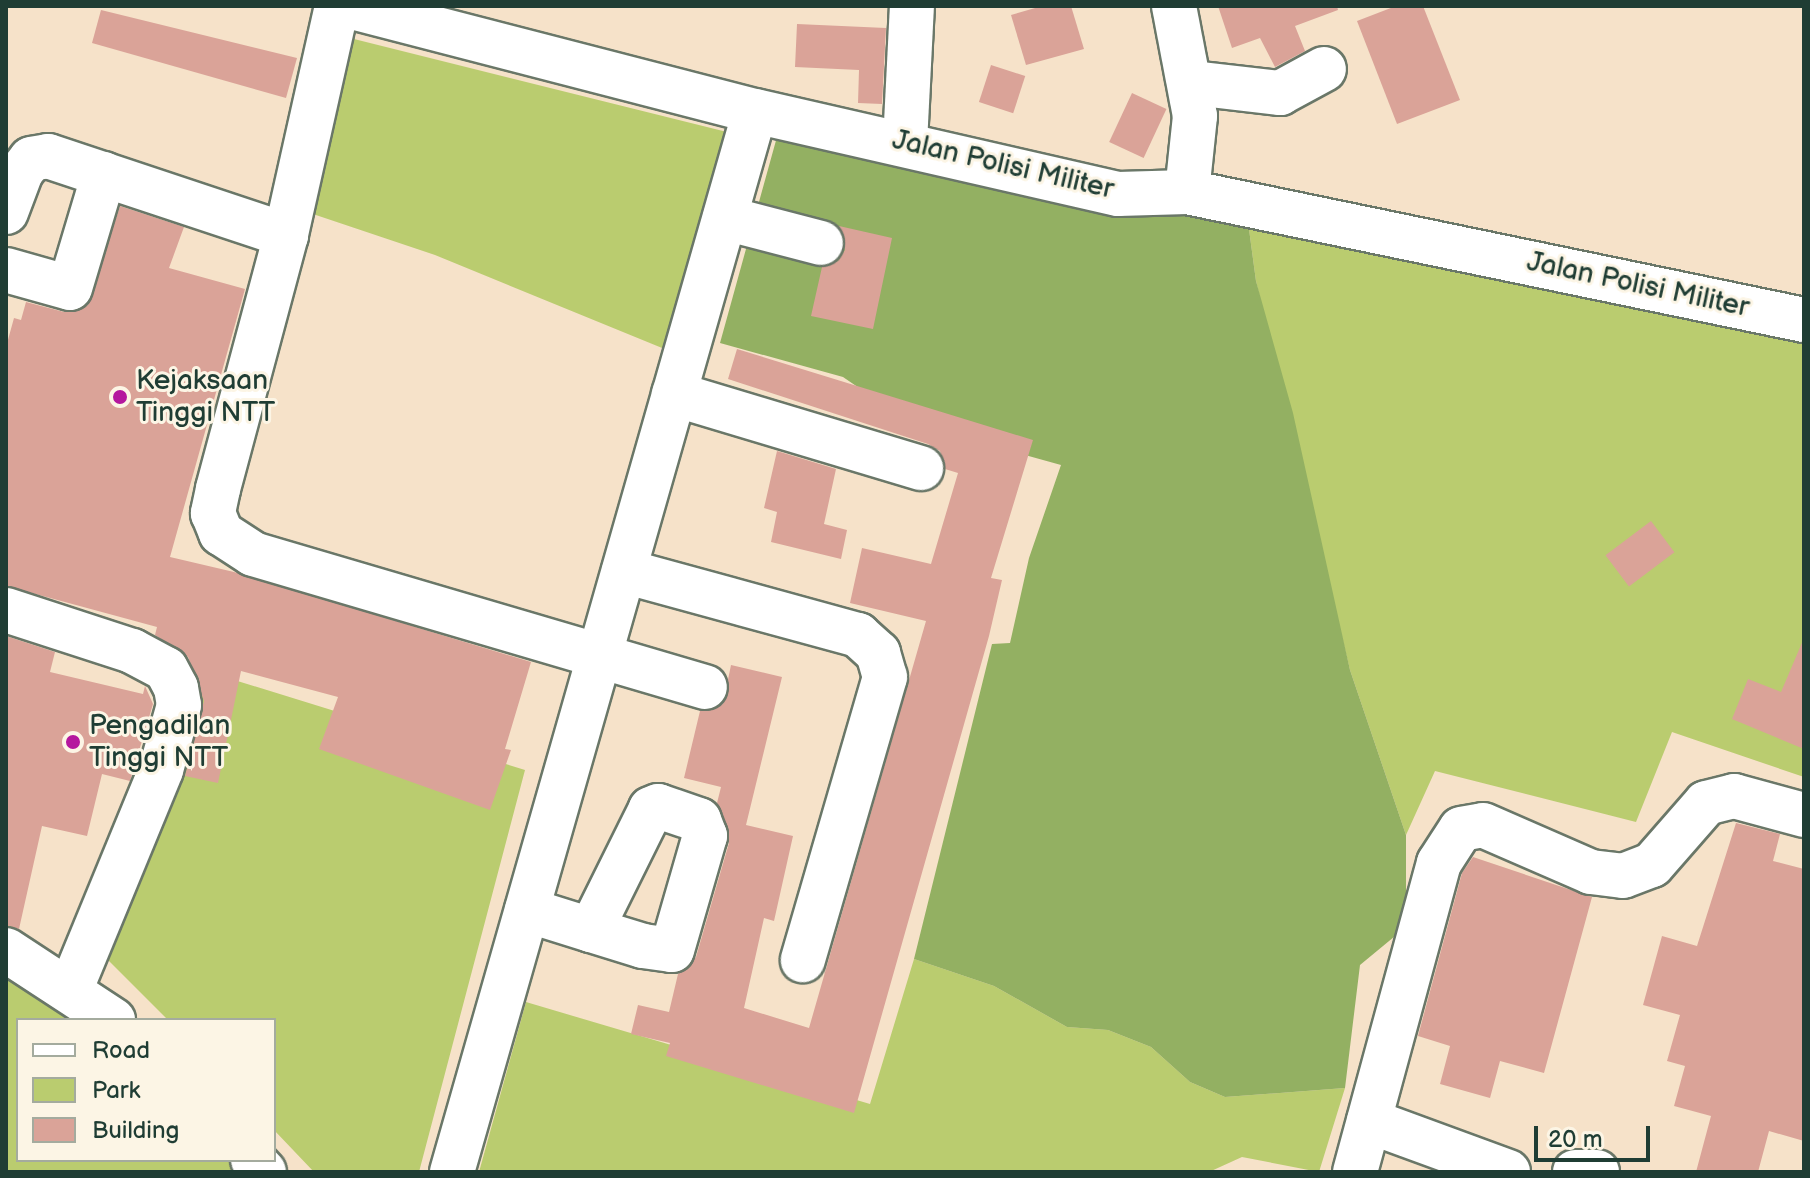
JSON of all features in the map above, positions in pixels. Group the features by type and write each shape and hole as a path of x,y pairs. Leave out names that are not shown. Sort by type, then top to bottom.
{"street":[{"path":"337,6 286,235 213,513 221,533 253,554 705,687"},
{"name":"Jalan Polisi Militer","path":"348,6 755,111 1118,194 1187,192 1804,320"},
{"path":"905,143 912,6"},
{"path":"1174,6 1193,83 1195,116 1187,192"},
{"path":"1193,83 1280,93 1324,69"},
{"path":"452,1172 755,111"},
{"path":"6,212 31,159 56,158 286,235"},
{"path":"6,270 70,288 104,174"},
{"path":"725,218 821,243"},
{"path":"674,394 921,468"},
{"path":"624,571 858,635 878,653 885,677 803,960"},
{"path":"6,610 132,651 166,669 176,688 179,705 161,770 71,988"},
{"path":"1355,1172 1439,863 1461,829 1483,825 1591,872 1623,876 1652,865 1706,803 1734,796 1804,815"},
{"path":"527,910 591,930"},
{"path":"6,950 71,988 110,1018"},
{"path":"1369,1121 1508,1172"},
{"path":"1575,1172 1597,1172"}],"green space":[{"path":"354,39 731,133 667,350 435,255 298,209"},
{"path":"780,126 1246,207 1256,281 1293,413 1350,670 1406,835 1406,927 1360,965 1345,1088 1225,1097 1190,1082 1151,1047 1108,1030 1067,1027 994,986 914,959 992,644 1010,643 1029,558 1061,465 912,424 843,377 720,343"},
{"path":"1246,207 1804,327 1804,777 1672,732 1636,822 1435,771 1406,835 1350,670 1256,281"},
{"path":"173,661 525,770 419,1172 314,1172 276,1132 276,1018 166,1018 88,940"},
{"path":"6,920 121,1018 16,1018 16,1162 263,1162 272,1172 6,1172"},
{"path":"914,959 994,986 1067,1027 1108,1030 1151,1047 1190,1082 1225,1097 1345,1088 1319,1172 1242,1157 1209,1172 479,1172 526,1002 870,1104"}],"building":[{"path":"1042,6 1071,6 1084,49 1026,65 1011,15"},
{"path":"1218,6 1337,6 1338,10 1295,26 1305,51 1275,67 1260,38 1232,48"},
{"path":"1396,6 1423,6 1460,100 1397,124 1357,21"},
{"path":"101,10 297,58 286,98 92,43"},
{"path":"797,24 886,28 882,104 858,103 859,70 795,67"},
{"path":"991,65 1025,76 1013,113 979,102"},
{"path":"1132,93 1166,109 1144,158 1109,142"},
{"path":"120,206 184,227 169,268 245,289 170,557 234,572 531,662 505,749 511,750 490,810 319,749 338,697 241,671 218,783 185,776 204,701 188,657 155,635 157,627 6,586 6,347 14,318 21,320 26,302 64,312 88,305"},
{"path":"839,226 892,238 873,329 811,316 822,267 838,261 845,250"},
{"path":"737,349 1033,440 991,578 1002,580 989,636 854,1113 666,1056 670,1043 631,1034 638,1005 669,1012 678,974 696,957 729,843 717,803 721,787 684,778 700,711 723,704 731,665 782,677 746,825 793,836 774,921 764,918 744,1008 809,1028 926,621 850,603 862,548 931,564 958,473 945,469 940,451 928,444 728,379"},
{"path":"777,451 836,469 824,524 847,530 841,559 771,542 777,512 764,508"},
{"path":"1651,521 1674,552 1629,586 1605,555"},
{"name":"Pengadilan Tinggi NTT","path":"6,636 55,652 50,672 143,694 145,686 153,704 130,781 102,774 87,836 42,826 19,929 6,925"},
{"path":"1804,638 1804,749 1732,719 1748,679 1781,692"},
{"path":"1736,823 1780,834 1773,861 1804,869 1804,1141 1769,1131 1758,1172 1696,1172 1711,1116 1674,1106 1685,1066 1667,1061 1680,1015 1643,1005 1662,936 1697,946"},
{"path":"1473,857 1592,897 1544,1073 1500,1061 1490,1098 1440,1084 1450,1046 1418,1036 1462,873"}],"place":[{"name":"Kejaksaan Tinggi NTT","path":"120,397"},
{"name":"Pengadilan Tinggi NTT","path":"73,742"}]}
